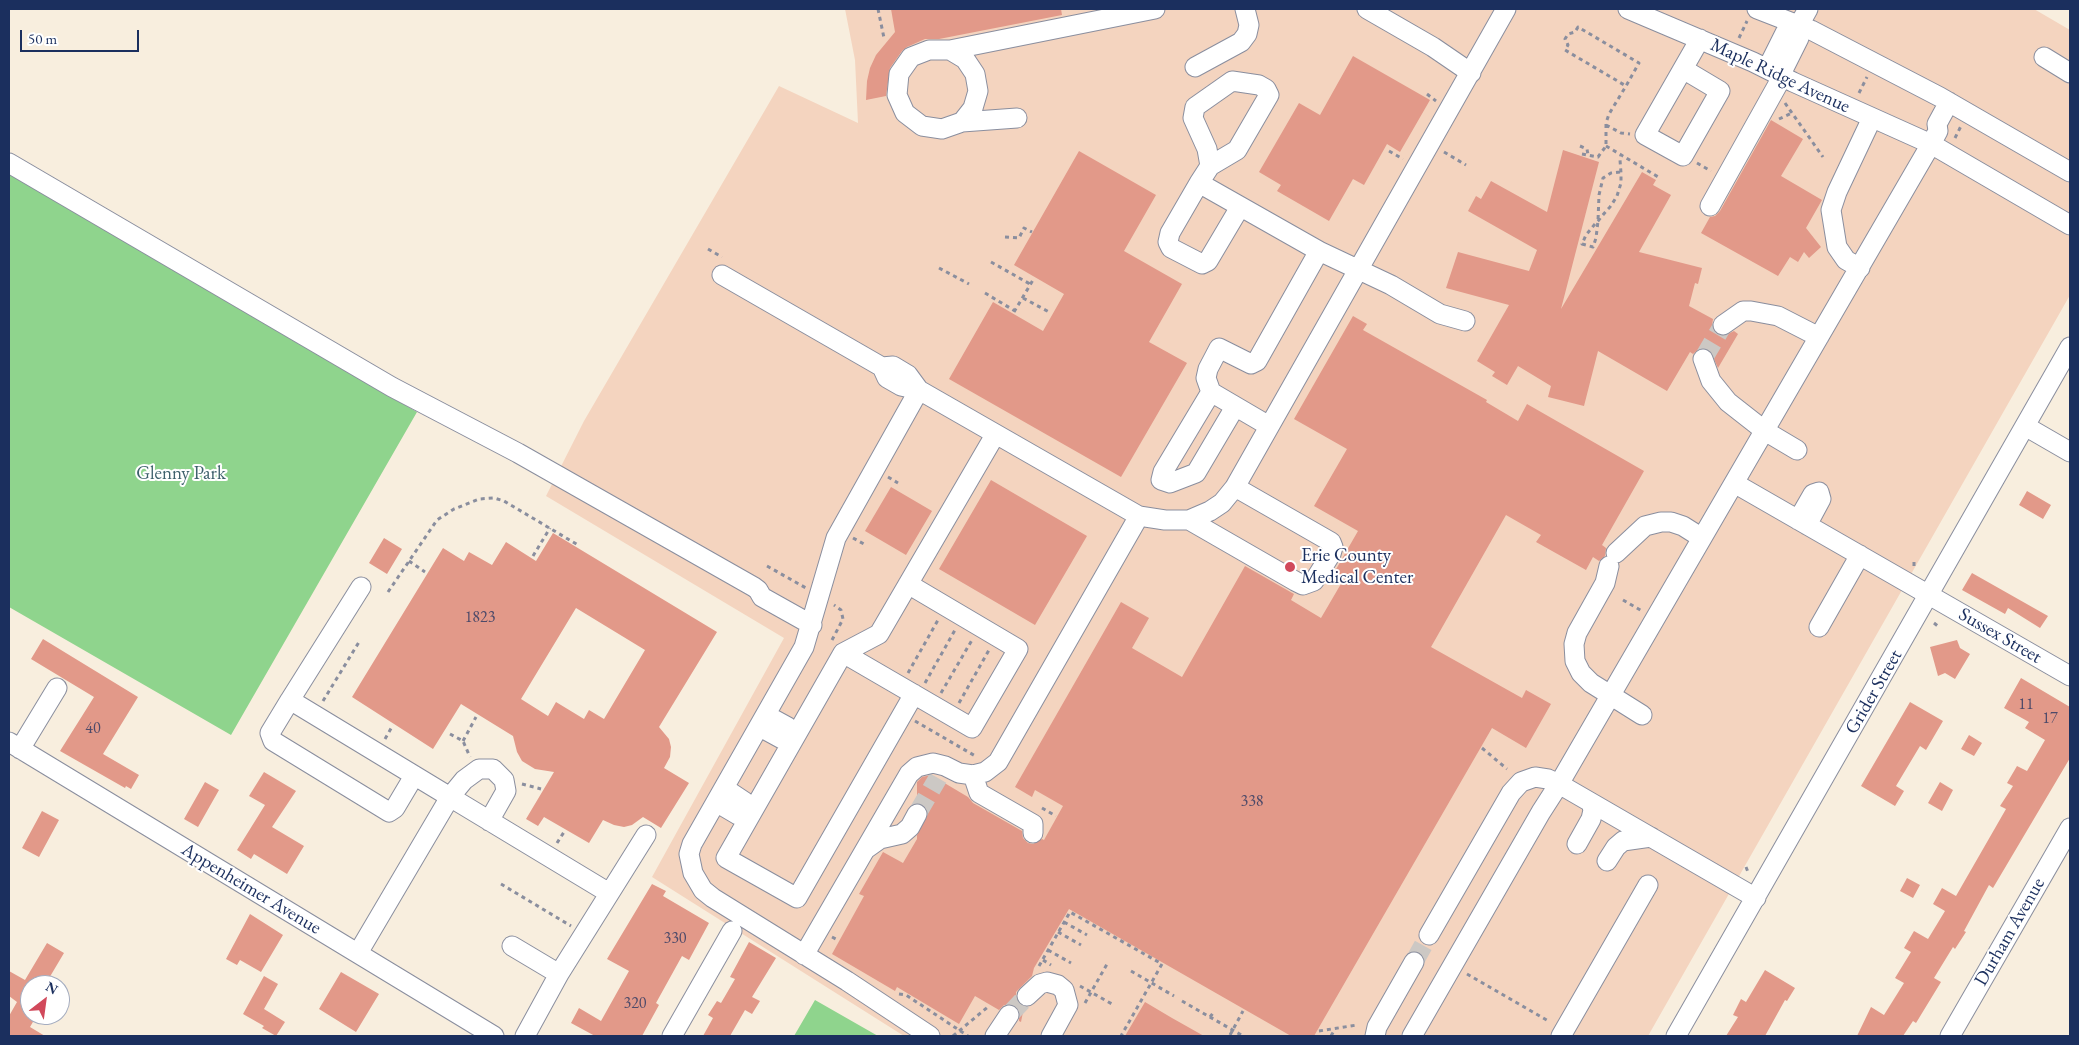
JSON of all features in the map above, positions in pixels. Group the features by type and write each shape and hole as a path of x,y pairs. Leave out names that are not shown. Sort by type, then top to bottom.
{"street":[{"path":"1017,118 962,122 942,129 922,126 905,114 897,95 899,74 911,57 929,50 950,50 1155,9"},
{"path":"1195,67 1242,42 1247,34 1249,25 1245,9"},
{"path":"1367,9 1433,47 1471,73"},
{"path":"722,276 882,367 887,378 901,386 919,390 1139,516 1165,520 1189,520 1222,503 1235,487 1506,9"},
{"name":"Maple Ridge Avenue","path":"1628,9 1700,39 1872,118 1941,139 2070,225"},
{"path":"1752,13 1803,17 1957,111 2070,172"},
{"path":"1710,206 1776,74 1800,38 1803,17"},
{"path":"1683,69 1720,91 1683,156 1646,135 1683,69 1700,39"},
{"path":"950,50 965,59 975,74 978,91 973,108 962,122"},
{"path":"2044,57 2070,72"},
{"path":"1210,166 1207,149 1193,118 1195,107 1232,81 1259,85 1266,89 1269,96 1237,150 1210,166 1199,183 1170,233 1168,242 1171,248 1202,264 1208,261 1240,207"},
{"path":"1412,1036 1819,337 1941,139 1937,124 1957,111"},
{"path":"1860,268 1846,260 1837,247 1831,210 1837,192 1872,118"},
{"path":"9,163 392,387 518,453 758,590 768,588 817,625"},
{"path":"1199,183 1319,251 1359,268 1440,314 1465,322"},
{"path":"1269,426 1211,392 1206,378 1208,369 1219,348 1251,364 1257,361 1319,251"},
{"path":"1723,325 1743,311 1751,311 1778,316 1819,337"},
{"name":"Grider Street","path":"1676,1036 1930,595 2070,347"},
{"path":"1703,359 1705,369 1718,392 1764,431 1797,450"},
{"path":"919,390 836,538 817,625 692,844 690,854 693,873 698,883 712,898 930,1036"},
{"path":"1211,392 1163,472 1161,480 1170,483 1196,473 1235,406"},
{"path":"2025,426 2070,452"},
{"path":"836,645 879,634 995,435"},
{"name":"Sussex Street","path":"1734,483 2070,676"},
{"path":"1189,520 1303,585 1314,582 1331,554 1333,547 1331,542 1235,487"},
{"path":"1803,522 1813,494 1819,492"},
{"path":"978,767 985,772 998,762 1139,516"},
{"path":"1642,715 1591,683 1581,673 1575,661 1574,650 1577,634 1615,561 1645,526 1661,522 1671,522 1683,526 1702,538"},
{"path":"1823,619 1833,582 1856,553"},
{"path":"836,645 914,686 972,728 1018,649 908,584"},
{"path":"361,587 270,733 273,741 389,812 395,808 414,776"},
{"path":"836,645 793,736 749,812 726,858 797,898 914,686"},
{"path":"14,745 57,688"},
{"path":"290,700 609,894"},
{"path":"763,721 788,727 793,736"},
{"name":"Appenheimer Avenue","path":"14,745 494,1036"},
{"path":"804,955 912,770 933,763 942,772 958,774 978,767"},
{"path":"978,767 979,792 1031,823 1035,827 1033,832"},
{"path":"358,953 450,797 464,780 479,769 493,769 504,780 506,791 489,821"},
{"path":"1429,936 1517,786 1527,779 1535,777 1548,779 1559,784 1756,898"},
{"path":"720,795 745,802 749,812"},
{"path":"1578,844 1592,819 1593,810 1591,803"},
{"path":"866,848 880,840 902,834 910,827 917,814"},
{"name":"Durham Avenue","path":"1950,1036 2070,828"},
{"path":"525,1036 559,974 646,835"},
{"path":"1607,861 1616,847 1623,842 1651,837"},
{"path":"1563,1033 1648,885"},
{"path":"672,1036 732,931"},
{"path":"512,946 559,974"},
{"path":"1375,1036 1377,1027 1414,962"},
{"path":"1027,996 1040,984 1047,982 1058,985 1064,990 1068,1004 1051,1036"},
{"path":"994,1036 1009,1015"}],"path":[{"path":"878,9 884,38"},
{"path":"1742,31 1752,13"},
{"path":"1582,154 1598,157 1606,146 1606,124 1609,114 1640,63 1578,27 1575,32 1568,34 1565,39 1568,45 1565,50 1626,86"},
{"path":"1858,97 1864,82"},
{"path":"1427,94 1435,99 1437,103"},
{"path":"1782,98 1823,157"},
{"path":"1941,139 1957,111"},
{"path":"1779,119 1792,112"},
{"path":"1606,124 1621,133"},
{"path":"1580,146 1587,149 1588,155"},
{"path":"1606,146 1660,178"},
{"path":"1389,150 1406,160"},
{"path":"1450,155 1466,165"},
{"path":"1620,172 1607,175 1602,181 1598,194 1598,221 1596,238 1592,247 1582,244 1598,221 1617,196 1621,183 1622,155"},
{"path":"1005,237 1018,238 1024,228 1032,232"},
{"path":"708,249 722,256"},
{"path":"985,293 1015,312 1032,282 991,262"},
{"path":"940,268 969,284"},
{"path":"1023,298 1051,314"},
{"path":"388,592 437,520 454,509 479,499 494,498 504,501 578,545"},
{"path":"533,556 550,528"},
{"path":"1914,561 1914,566"},
{"path":"409,562 425,572"},
{"path":"767,566 807,589"},
{"path":"1623,600 1645,613"},
{"path":"829,602 840,610 843,616 836,645"},
{"path":"914,686 940,617"},
{"path":"1934,623 1939,627"},
{"path":"817,625 836,645"},
{"path":"914,686 957,626"},
{"path":"939,696 974,636"},
{"path":"320,706 359,642"},
{"path":"957,706 991,646"},
{"path":"462,740 476,717"},
{"path":"911,719 961,747 978,767"},
{"path":"382,744 393,724"},
{"path":"450,734 462,740 472,762"},
{"path":"1482,748 1507,769"},
{"path":"516,784 529,784 541,789"},
{"path":"555,848 564,832"},
{"path":"1746,867 1748,872"},
{"path":"501,884 584,933"},
{"path":"1035,972 1070,912 1162,964 1121,1036"},
{"path":"1064,922 1086,935"},
{"path":"1058,932 1081,945"},
{"path":"1048,950 1071,963"},
{"path":"1083,1007 1107,964"},
{"path":"1131,971 1174,996"},
{"path":"1465,973 1563,1033"},
{"path":"1093,994 1112,1004"},
{"path":"1182,1001 1243,1036"},
{"path":"953,1036 989,1006"},
{"path":"1230,1035 1243,1011"},
{"path":"1210,1017 1212,1013"},
{"path":"1319,1031 1357,1025"},
{"path":"1331,1036 1335,1029"}],"shaded area":[{"name":"Erie County Medical Center","path":"845,9 2034,9 2070,30 2070,295 1648,1036 904,1036 652,877 784,638 546,496 584,421 779,86 858,123 855,60"}],"green space":[{"name":"Glenny Park","path":"9,174 417,412 231,735 9,607"},
{"path":"815,1000 878,1036 794,1036"}],"building":[{"path":"891,9 1061,9 1062,15 939,39 925,39 902,51 890,68 886,96 866,100 870,68 876,55 895,32"},
{"path":"1353,56 1430,100 1400,152 1387,144 1364,185 1353,179 1329,221 1277,191 1281,185 1259,172 1299,103 1320,115"},
{"path":"1771,120 1803,139 1781,176 1822,200 1806,228 1821,247 1809,258 1804,252 1798,262 1790,257 1778,276 1701,233 1710,217 1715,216 1720,211"},
{"path":"1563,150 1599,162 1561,309 1642,172 1656,180 1653,185 1671,195 1639,252 1702,268 1698,284 1695,283 1689,306 1713,319 1712,326 1718,335 1724,336 1734,331 1738,334 1718,368 1710,350 1704,348 1699,349 1693,354 1690,352 1667,391 1598,351 1584,406 1548,397 1551,386 1518,366 1507,385 1492,376 1495,372 1477,361 1509,305 1446,288 1458,252 1529,271 1537,250 1468,211 1476,196 1481,199 1491,181 1547,212"},
{"path":"1079,151 1156,195 1124,251 1182,284 1149,342 1187,363 1121,477 949,379 993,302 1043,331 1064,294 1014,265"},
{"name":"Erie County Medical Center","path":"1353,316 1367,324 1363,330 1487,400 1486,402 1518,421 1527,404 1644,471 1602,545 1606,548 1605,556 1599,561 1593,557 1586,570 1536,542 1541,535 1506,515 1431,647 1522,698 1526,690 1551,704 1526,748 1492,728 1314,1036 1291,1036 1069,909 1034,968 1032,976 1016,992 1018,1003 1024,1007 1021,1022 1019,1021 1019,1010 1015,1005 1004,1005 999,1010 975,996 959,1024 897,987 895,991 832,954 864,896 859,894 883,852 903,863 917,839 917,835 928,814 926,808 917,803 917,782 922,777 931,775 968,797 973,803 1022,831 1023,838 1028,843 1033,844 1042,839 1044,840 1063,806 1035,790 1032,797 1015,787 1121,602 1149,618 1132,648 1182,677 1245,566 1294,594 1291,600 1321,618 1345,577 1335,571 1358,531 1314,506 1347,449 1294,419"},
{"path":"991,480 1087,536 1035,625 939,569"},
{"path":"891,487 932,511 906,555 865,531"},
{"path":"2027,491 2051,505 2043,519 2019,505"},
{"path":"553,533 717,632 659,727 669,739 671,747 670,757 664,768 689,783 661,828 643,817 632,825 624,827 603,820 589,843 544,817 538,826 526,819 554,772 535,769 522,761 517,752 513,736 461,704 433,749 352,697 443,548 464,561 469,552 492,565 506,542 536,561","holes":["576,608 645,650 604,719 589,710 584,719 556,702 548,716 521,699"]},
{"path":"384,538 402,549 387,574 369,563"},
{"path":"1972,573 2048,616 2040,628 2008,608 2005,614 1962,590"},
{"path":"43,639 138,697 103,754 139,775 131,789 126,786 125,788 60,751 94,697 31,659"},
{"path":"1957,640 1960,648 1970,654 1955,679 1945,673 1938,676 1930,647"},
{"path":"2021,678 2070,707 2070,758 1993,888 1989,885 1964,931 1966,932 1955,949 1953,947 1934,978 1941,982 1916,1023 1913,1021 1903,1036 1857,1036 1871,1007 1884,1015 1904,983 1895,978 1911,952 1904,948 1914,931 1928,939 1945,911 1933,904 1942,888 1956,896 2006,809 2000,806 2013,786 2007,783 2017,766 2027,771 2045,740 2025,728 2029,722 2004,708"},
{"path":"1910,702 1943,721 1926,750 1920,746 1896,786 1904,791 1895,806 1861,786"},
{"path":"1969,735 1982,743 1974,756 1961,749"},
{"path":"264,772 296,791 272,827 304,846 287,874 254,854 251,859 237,850 265,805 249,796"},
{"path":"205,782 219,790 198,827 184,819"},
{"path":"1940,782 1953,790 1942,811 1928,803"},
{"path":"42,811 59,820 39,857 22,848"},
{"path":"1907,878 1920,885 1913,898 1900,891"},
{"path":"652,884 666,891 663,896 709,923 689,960 682,956 656,1003 659,1005 642,1036 595,1036 571,1023 579,1008 601,1021 629,971 607,959"},
{"path":"250,914 283,935 261,972 240,960 237,965 226,959"},
{"path":"749,942 776,958 752,997 760,1001 752,1014 745,1010 730,1036 703,1036 713,1018 708,1015 717,1001 721,1003 735,979 730,977"},
{"path":"47,943 64,953 51,975 28,975"},
{"path":"1765,970 1795,988 1787,1001 1785,1000 1765,1036 1726,1036 1738,1017 1733,1015 1741,999 1746,1002"},
{"path":"9,971 20,977 20,1025 31,1025 30,1027 45,1036 9,1036 9,1016 17,1002 9,996"},
{"path":"341,972 379,994 356,1032 319,1009"},
{"path":"264,976 278,984 264,1009 285,1022 276,1036 262,1028 264,1026 243,1014"},
{"path":"1145,1002 1172,1018 1204,1036 1125,1036"}],"tunnel":[{"path":"1703,359 1723,325"},
{"path":"917,814 938,778"},
{"path":"1414,962 1429,935"},
{"path":"1009,1015 1027,996"}],"place":[{"name":"Erie County Medical Center","path":"1290,567"}]}
